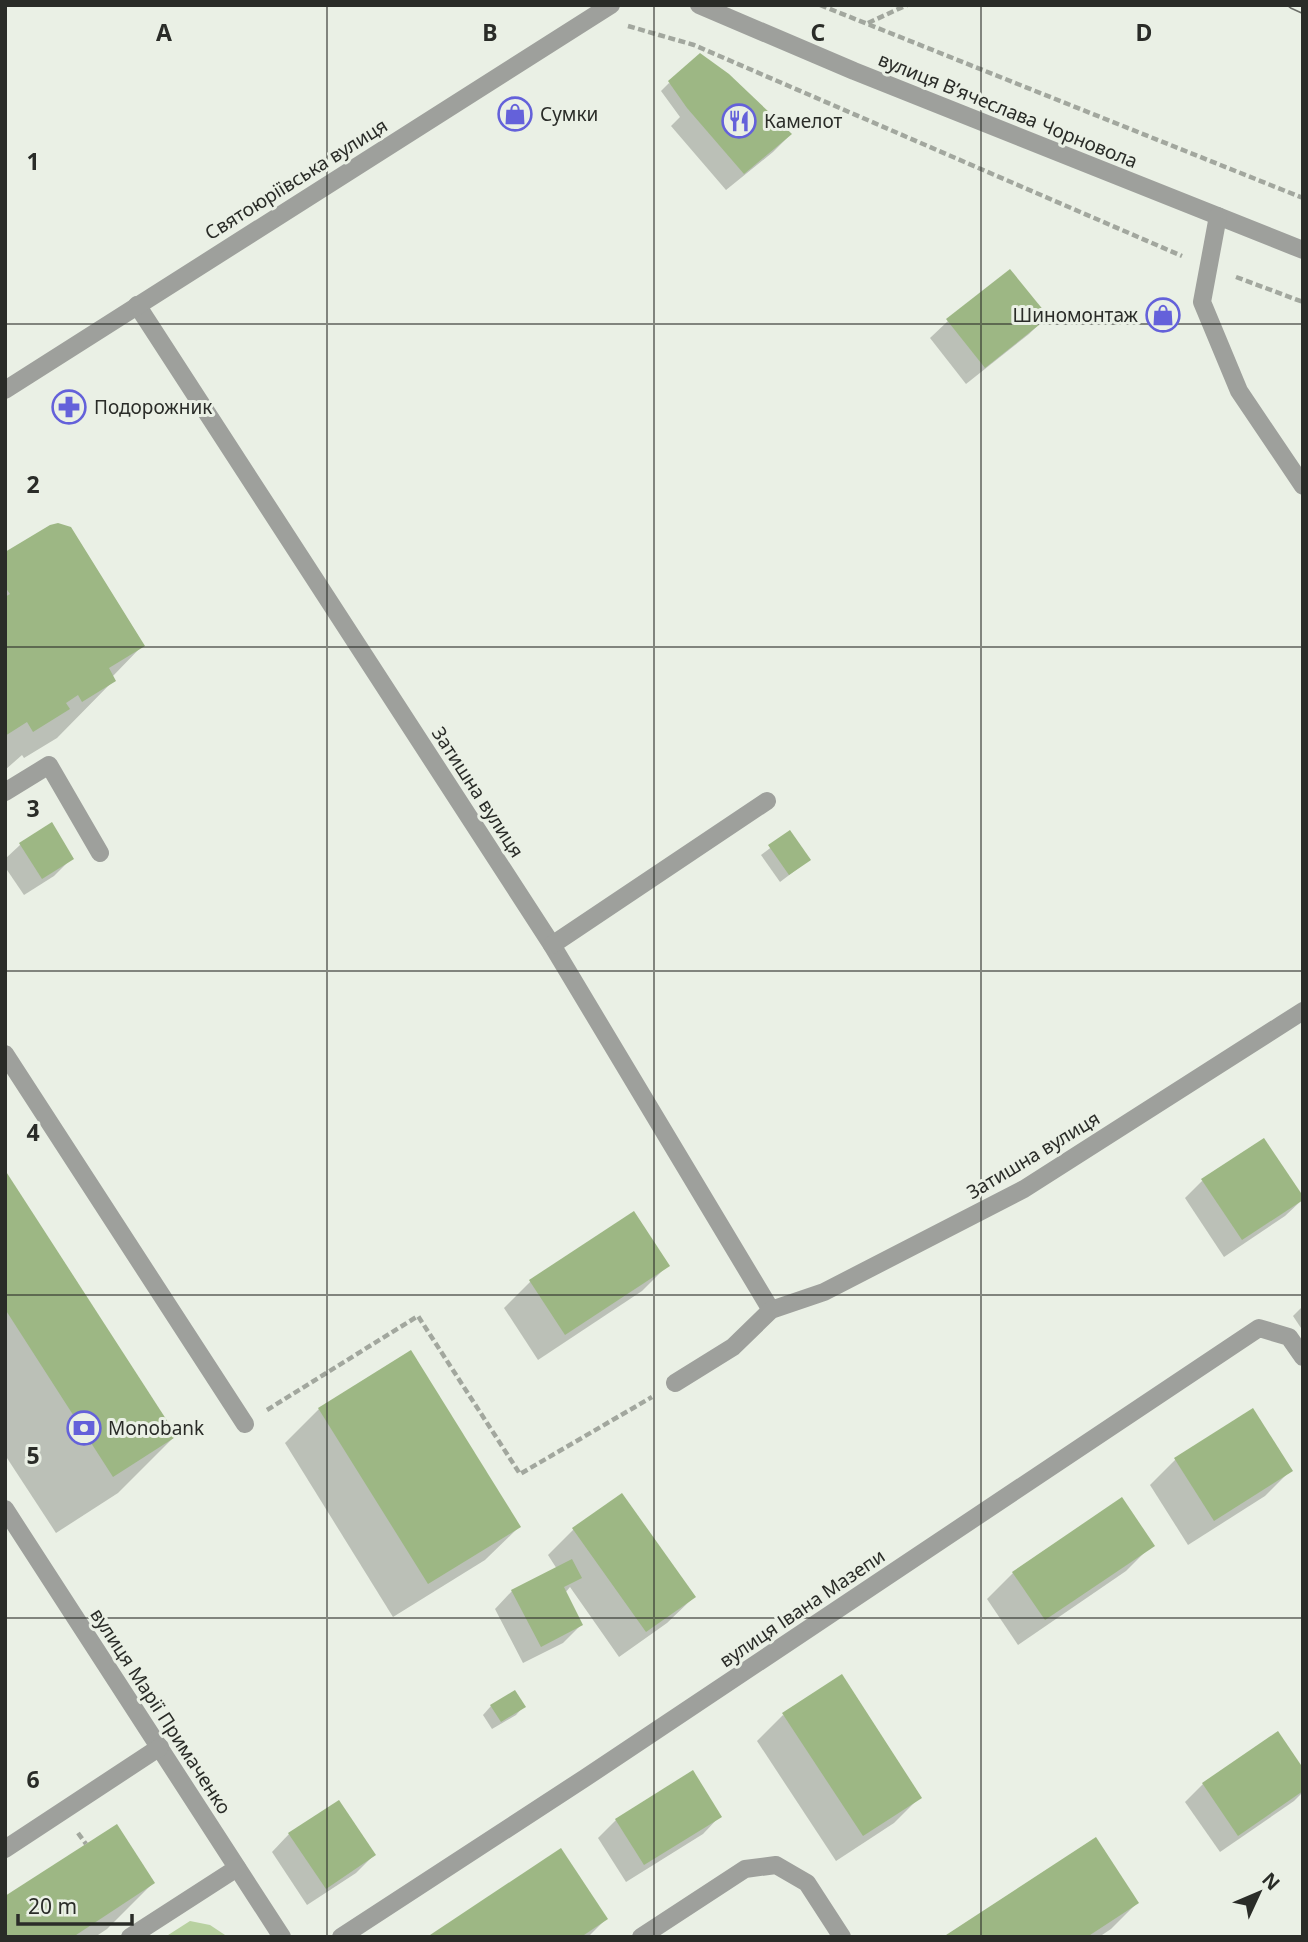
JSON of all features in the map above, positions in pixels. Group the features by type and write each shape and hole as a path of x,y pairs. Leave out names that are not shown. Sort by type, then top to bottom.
{"street":[{"name":"Святоюріївська вулиця","path":"5,390 611,5"},
{"name":"вулиця Вʼячеслава Чорновола","path":"699,5 854,71 1303,250"},
{"path":"1218,216 1202,302 1239,391 1303,486"},
{"name":"Затишна вулиця","path":"137,305 552,945 771,1310"},
{"path":"5,792 49,765 100,853"},
{"path":"552,945 767,801"},
{"name":"Затишна вулиця","path":"675,1384 733,1347 771,1310 824,1292 1024,1189 1303,1012"},
{"path":"5,1054 245,1424"},
{"name":"вулиця Івана Мазепи","path":"341,1937 608,1763 1259,1328 1289,1337 1303,1357"},
{"name":"вулиця Марії Примаченко","path":"5,1509 282,1937"},
{"path":"5,1849 160,1747"},
{"path":"641,1937 745,1869 776,1866 807,1883 842,1937"},
{"path":"130,1937 237,1868"}],"path":[{"path":"820,5 1303,198"},
{"path":"868,23 907,5"},
{"path":"592,16 694,45 1208,267 1303,302"},
{"path":"245,1424 418,1316 520,1474 675,1384"}],"green space":[{"path":"190,1921 210,1925 228,1937 165,1937"}],"building":[{"name":"Камелот","path":"700,53 729,74 792,134 744,174 687,108 668,81"},
{"path":"1010,269 1049,317 985,368 946,319"},
{"path":"58,523 71,527 145,646 109,668 116,681 82,702 78,695 66,703 70,709 33,732 27,722 5,736 5,597 10,594 5,587 5,552"},
{"path":"52,822 74,859 42,879 19,843"},
{"path":"790,830 811,860 789,875 768,845"},
{"path":"1264,1138 1303,1196 1303,1200 1242,1240 1201,1179"},
{"path":"5,1170 177,1436 113,1477 5,1309"},
{"path":"634,1211 670,1266 565,1335 529,1280"},
{"path":"411,1350 521,1527 428,1584 318,1408"},
{"path":"1253,1408 1293,1471 1214,1521 1174,1458"},
{"path":"622,1493 696,1597 646,1632 572,1528"},
{"path":"1122,1497 1155,1546 1045,1620 1012,1572"},
{"path":"572,1559 582,1578 564,1587 583,1625 541,1647 511,1590"},
{"path":"842,1674 922,1798 863,1836 782,1713"},
{"path":"515,1690 526,1707 501,1722 490,1705"},
{"path":"1278,1731 1303,1768 1303,1791 1238,1836 1202,1783"},
{"path":"693,1770 722,1817 644,1865 615,1819"},
{"path":"339,1800 376,1855 326,1889 288,1833"},
{"path":"117,1824 155,1883 73,1937 5,1937 5,1896"},
{"path":"1096,1837 1139,1903 1087,1937 943,1937"},
{"path":"561,1848 608,1919 581,1937 427,1937"}],"railway":[{"path":"1292,5 1303,10"}],"place":[{"name":"Сумки","path":"515,114"},
{"name":"Камелот","path":"739,121"},
{"name":"Шиномонтаж","path":"1163,315"},
{"name":"Подорожник","path":"69,407"},
{"name":"Monobank","path":"84,1428"}]}
